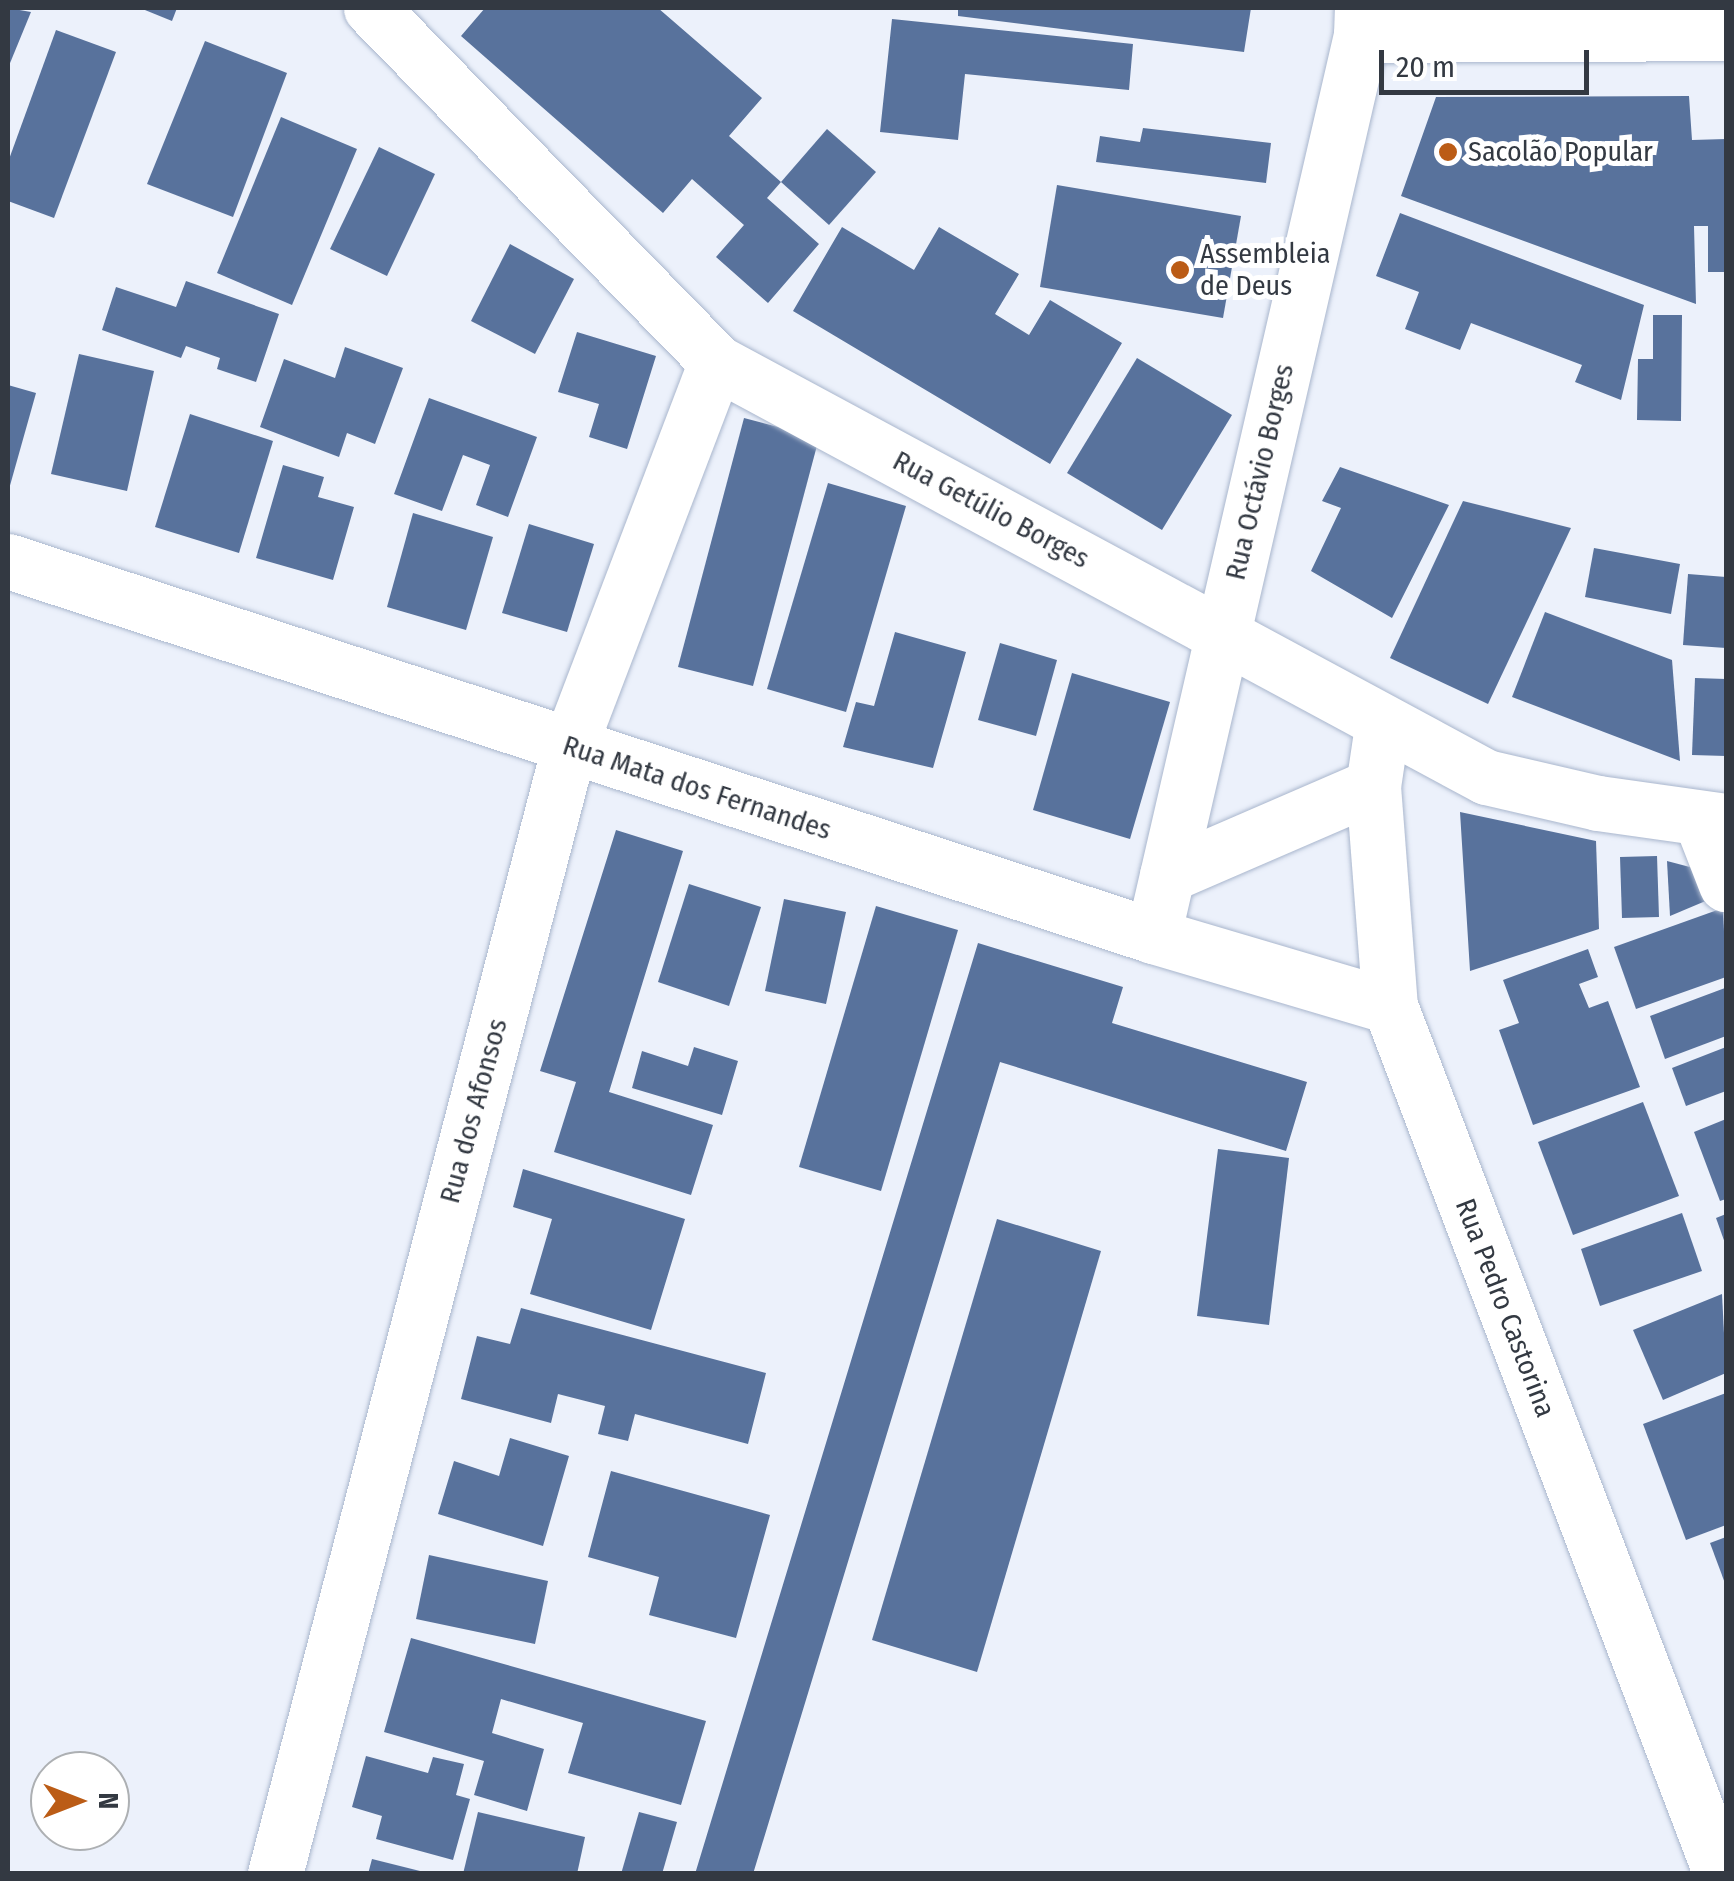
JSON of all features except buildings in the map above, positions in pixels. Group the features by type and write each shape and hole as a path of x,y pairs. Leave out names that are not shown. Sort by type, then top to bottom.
{"street":[{"name":"Rua Getúlio Borges","path":"371,8 716,362 1222,634 1382,726 1486,777 1714,821"},
{"path":"1361,21 1726,33"},
{"name":"Rua Octávio Borges","path":"1153,936 1361,21"},
{"name":"Rua dos Afonsos","path":"275,1874 569,747 716,362"},
{"name":"Rua Mata dos Fernandes","path":"8,561 1153,936 1390,1006"},
{"name":"Rua Pedro Castorina","path":"1382,726 1372,786 1390,1006 1721,1874"},
{"path":"1167,875 1372,786"},
{"path":"1714,821 1726,884"}],"place":[{"name":"Sacolão Popular","path":"1448,152"},
{"name":"Assembleia de Deus","path":"1180,270"}]}
